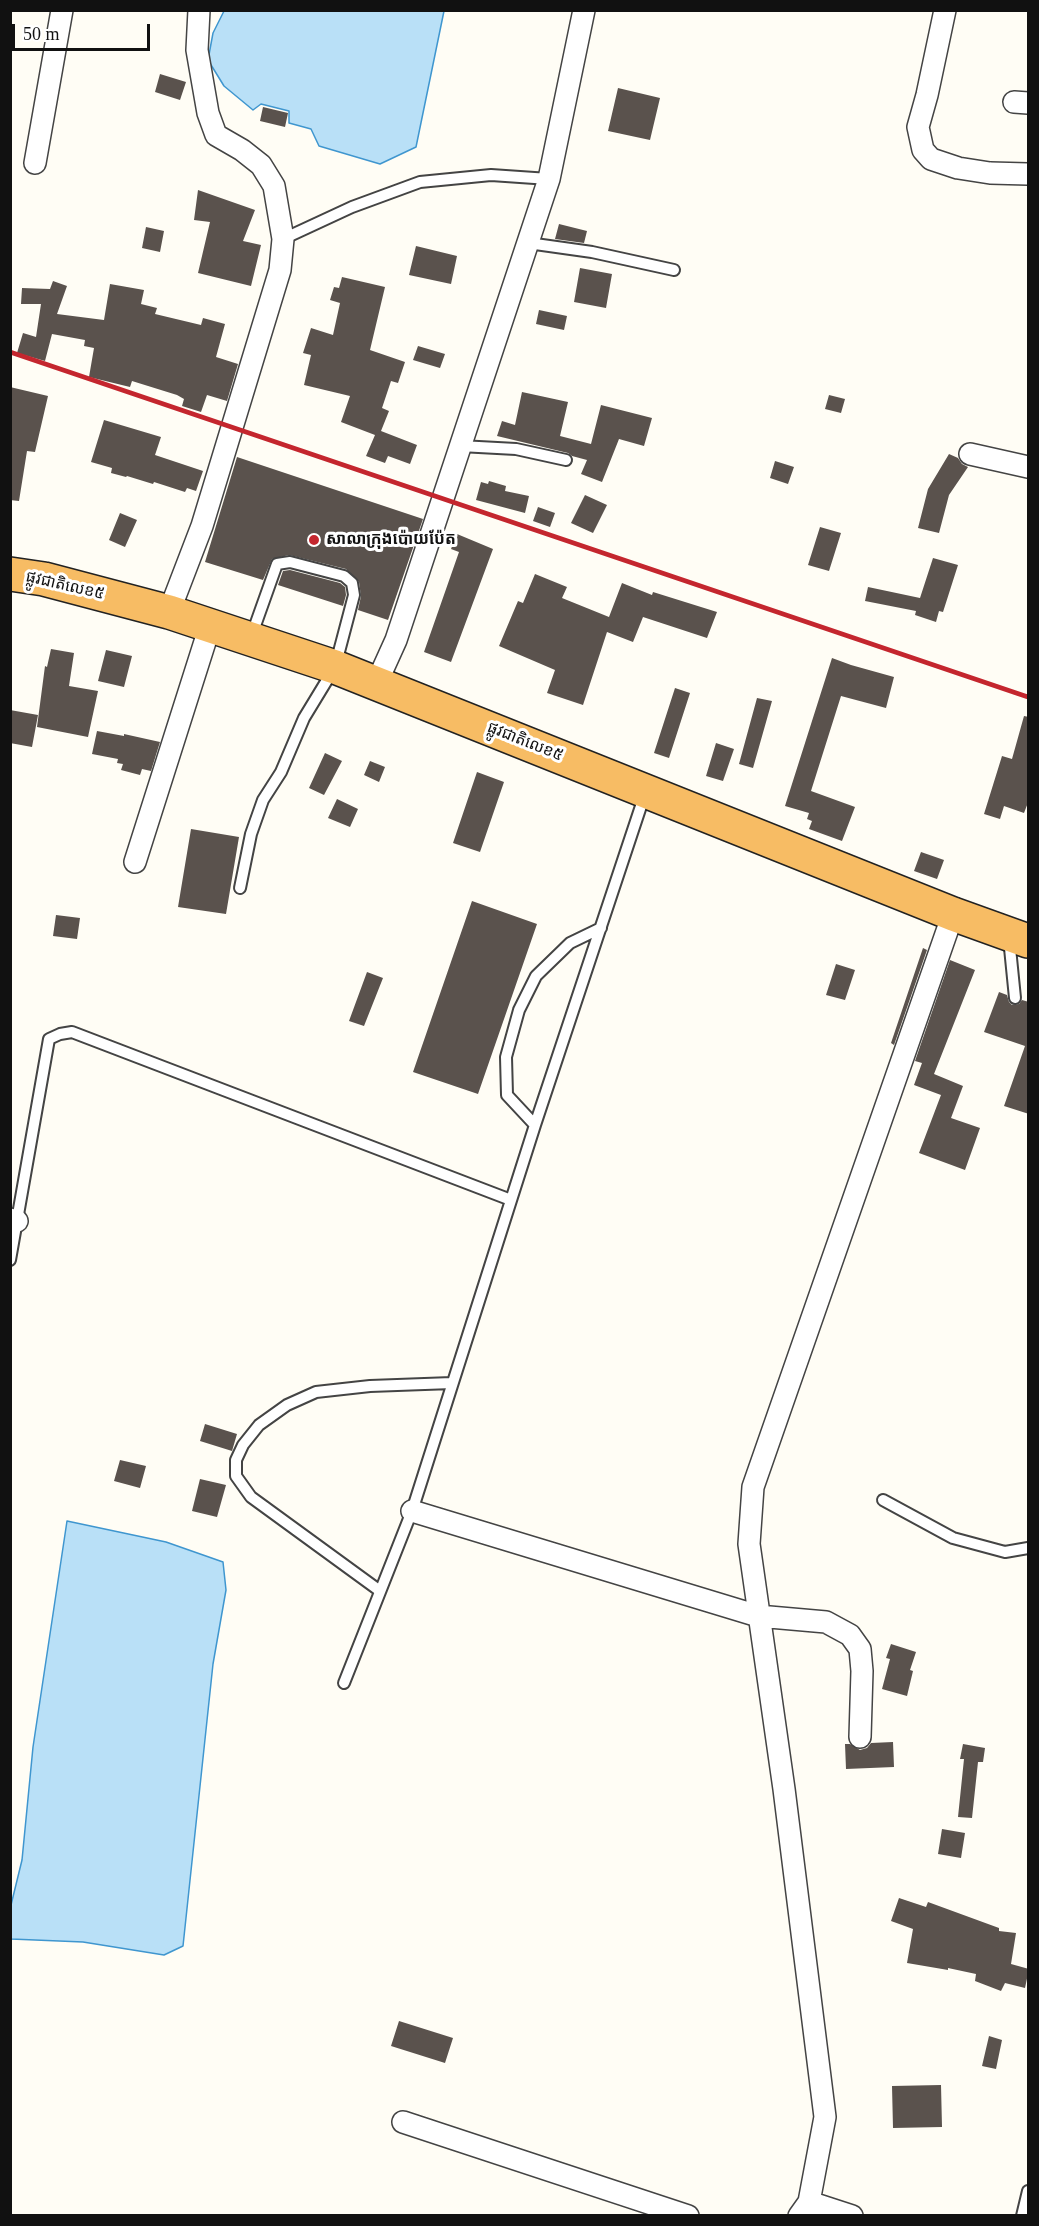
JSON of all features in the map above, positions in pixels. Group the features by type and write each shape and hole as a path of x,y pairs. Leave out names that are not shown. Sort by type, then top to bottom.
{"highway":[{"name":"ផ្លូវជាតិលេខ៥","path":"10,574 44,579 169,612 335,666 953,914 1018,937"}],"street":[{"path":"34,163 62,10"},
{"path":"169,612 202,526 280,270 283,239 274,186 261,165 242,150 216,135 208,112 197,50 199,10"},
{"path":"377,682 396,640 549,179 584,10"},
{"path":"945,10 918,127 923,150 932,159 958,168 990,173 1029,174"},
{"path":"970,454 1029,467"},
{"path":"135,862 210,626"},
{"path":"852,2216 804,2209 825,2116 784,1789 749,1544 753,1487 953,914"},
{"path":"412,1511 758,1616 826,1622 850,1635 860,1649 862,1671 860,1737"},
{"path":"404,2122 688,2216"}],"lane":[{"path":"283,239 352,207 420,182 491,174 549,179"},
{"path":"528,243 592,252 674,270"},
{"path":"460,446 516,448 566,460"},
{"path":"240,888 252,834 263,800 281,772 304,718 335,666 354,595 352,583 344,576 290,562 277,564 250,639"},
{"path":"344,1683 412,1511 535,1125 646,791"},
{"path":"535,1125 507,1095 506,1057 519,1010 537,976 570,943 600,928"},
{"path":"1015,998 1018,937"},
{"path":"10,1260 14,1220 49,1040 60,1034 72,1032 511,1200"},
{"path":"380,1591 251,1497 237,1476 236,1460 243,1445 259,1425 287,1405 316,1392 370,1386 452,1383"},
{"path":"883,1500 953,1538 1005,1552 1029,1548"},
{"path":"1022,2216 1029,2191"}],"water":[{"path":"224,11 444,11 416,147 380,164 319,146 311,129 289,123 289,111 261,104 253,110 224,86 208,60 213,33"},
{"path":"67,1521 166,1542 223,1562 226,1590 213,1664 183,1946 164,1955 83,1942 11,1939 11,1905 22,1860 33,1747"}],"building":[{"path":"160,74 186,82 180,100 155,92"},
{"path":"618,88 660,98 650,140 608,131"},
{"path":"263,107 288,113 285,127 260,121"},
{"path":"198,190 255,210 243,241 261,245 251,286 198,273 210,222 194,220"},
{"path":"559,224 587,231 584,243 555,239"},
{"path":"146,227 164,231 160,252 142,248"},
{"path":"416,246 457,256 451,284 409,275"},
{"path":"580,268 612,274 606,308 574,302"},
{"path":"342,277 385,287 370,350 405,362 398,383 391,381 382,408 389,411 381,431 417,445 410,464 388,456 385,463 366,456 375,435 341,422 350,396 304,385 311,355 303,353 311,328 333,335 340,303 330,300 334,287 339,288"},
{"path":"53,281 67,286 57,314 104,320 110,284 144,290 141,304 157,308 155,314 201,325 203,318 225,324 216,357 238,364 227,401 207,395 201,412 182,406 184,399 177,395 132,381 130,387 89,377 94,348 84,346 85,340 52,334 45,361 17,353 23,333 36,337 41,304 21,304 22,288 50,289"},
{"path":"539,310 567,316 564,330 536,324"},
{"path":"418,346 445,354 440,368 413,360"},
{"path":"10,387 48,396 35,452 27,451 19,501 10,500"},
{"path":"522,392 568,402 560,436 591,444 601,405 652,418 644,446 619,439 602,482 581,474 587,460 568,453 497,436 502,421 515,425"},
{"path":"829,395 845,399 841,413 825,409"},
{"path":"104,420 161,437 155,455 203,471 196,491 187,488 185,492 154,482 153,484 111,473 112,468 91,462"},
{"path":"949,454 968,467 949,495 939,533 918,528 928,489"},
{"name":"សាលាក្រុងប៉ោយប៉ែត","path":"237,457 423,519 388,620 358,610 361,596 359,582 346,569 289,555 272,559 263,580 205,562"},
{"path":"775,461 794,467 788,484 770,478"},
{"path":"489,481 506,486 505,491 529,496 525,513 476,500 481,482 488,484"},
{"path":"585,495 607,505 593,533 571,523"},
{"path":"538,507 555,513 550,527 533,521"},
{"path":"120,513 137,520 125,547 109,540"},
{"path":"820,527 841,533 829,571 808,565"},
{"path":"457,534 493,549 451,662 424,652 459,552 451,549"},
{"path":"933,558 958,565 943,612 939,611 936,622 915,615 916,611 865,601 868,587 920,598"},
{"path":"290,570 340,583 345,587 346,595 343,606 278,585 283,571"},
{"path":"535,574 567,587 562,598 609,617 622,583 652,595 653,592 717,612 707,638 643,617 633,642 607,632 583,705 547,693 555,670 499,646 518,601 523,603"},
{"path":"51,649 74,653 69,686 98,691 88,737 37,727 45,666 47,667"},
{"path":"106,650 132,656 124,687 98,681"},
{"path":"832,658 894,677 886,708 841,696 811,791 855,807 842,841 809,829 812,821 807,819 809,813 785,806"},
{"path":"675,688 690,693 669,758 654,753"},
{"path":"757,698 772,701 753,768 739,764"},
{"path":"10,710 38,715 32,747 10,743"},
{"path":"1024,716 1029,717 1029,800 1024,813 1004,806 1000,819 984,814 1002,756 1012,759"},
{"path":"97,731 160,742 151,771 142,769 140,775 121,770 123,764 117,763 118,759 92,754"},
{"path":"716,743 734,749 723,781 706,776"},
{"path":"325,753 342,761 324,795 309,788"},
{"path":"370,761 385,767 379,782 364,775"},
{"path":"477,772 504,782 480,852 453,843"},
{"path":"337,799 358,809 350,827 328,818"},
{"path":"191,829 239,837 226,914 178,907"},
{"path":"921,852 944,860 937,879 914,871"},
{"path":"472,901 537,924 478,1094 413,1072"},
{"path":"56,915 80,918 77,939 53,936"},
{"path":"923,948 927,950 894,1045 891,1043"},
{"path":"950,960 975,970 934,1074 963,1086 951,1118 980,1128 965,1170 919,1153 941,1095 914,1085 922,1063 915,1061"},
{"path":"836,964 855,970 845,1000 826,995"},
{"path":"367,972 383,978 364,1026 349,1021"},
{"path":"999,992 1007,995 1012,1005 1019,1004 1022,1000 1029,1002 1029,1114 1004,1106 1025,1046 984,1032"},
{"path":"205,1424 237,1434 232,1451 200,1441"},
{"path":"120,1460 146,1466 140,1488 114,1481"},
{"path":"200,1479 226,1485 217,1517 192,1511"},
{"path":"891,1644 916,1652 910,1670 913,1671 907,1696 882,1689 890,1659 886,1658"},
{"path":"893,1742 894,1767 846,1769 845,1744 850,1744 860,1750 867,1748 871,1743"},
{"path":"963,1744 985,1748 983,1762 978,1762 972,1818 958,1817 964,1759 960,1759"},
{"path":"942,1829 965,1833 961,1858 938,1854"},
{"path":"899,1898 926,1907 928,1902 999,1928 999,1931 1016,1933 1011,1964 1029,1969 1025,1988 1005,1983 1001,1991 975,1981 976,1974 907,1963 913,1929 891,1921"},
{"path":"399,2021 453,2038 445,2063 391,2046"},
{"path":"989,2036 1002,2040 996,2069 982,2066"},
{"path":"941,2085 942,2127 893,2128 892,2086"}],"railway":[{"path":"10,352 1028,697"}],"place":[{"name":"សាលាក្រុងប៉ោយប៉ែត","path":"314,540"}]}
